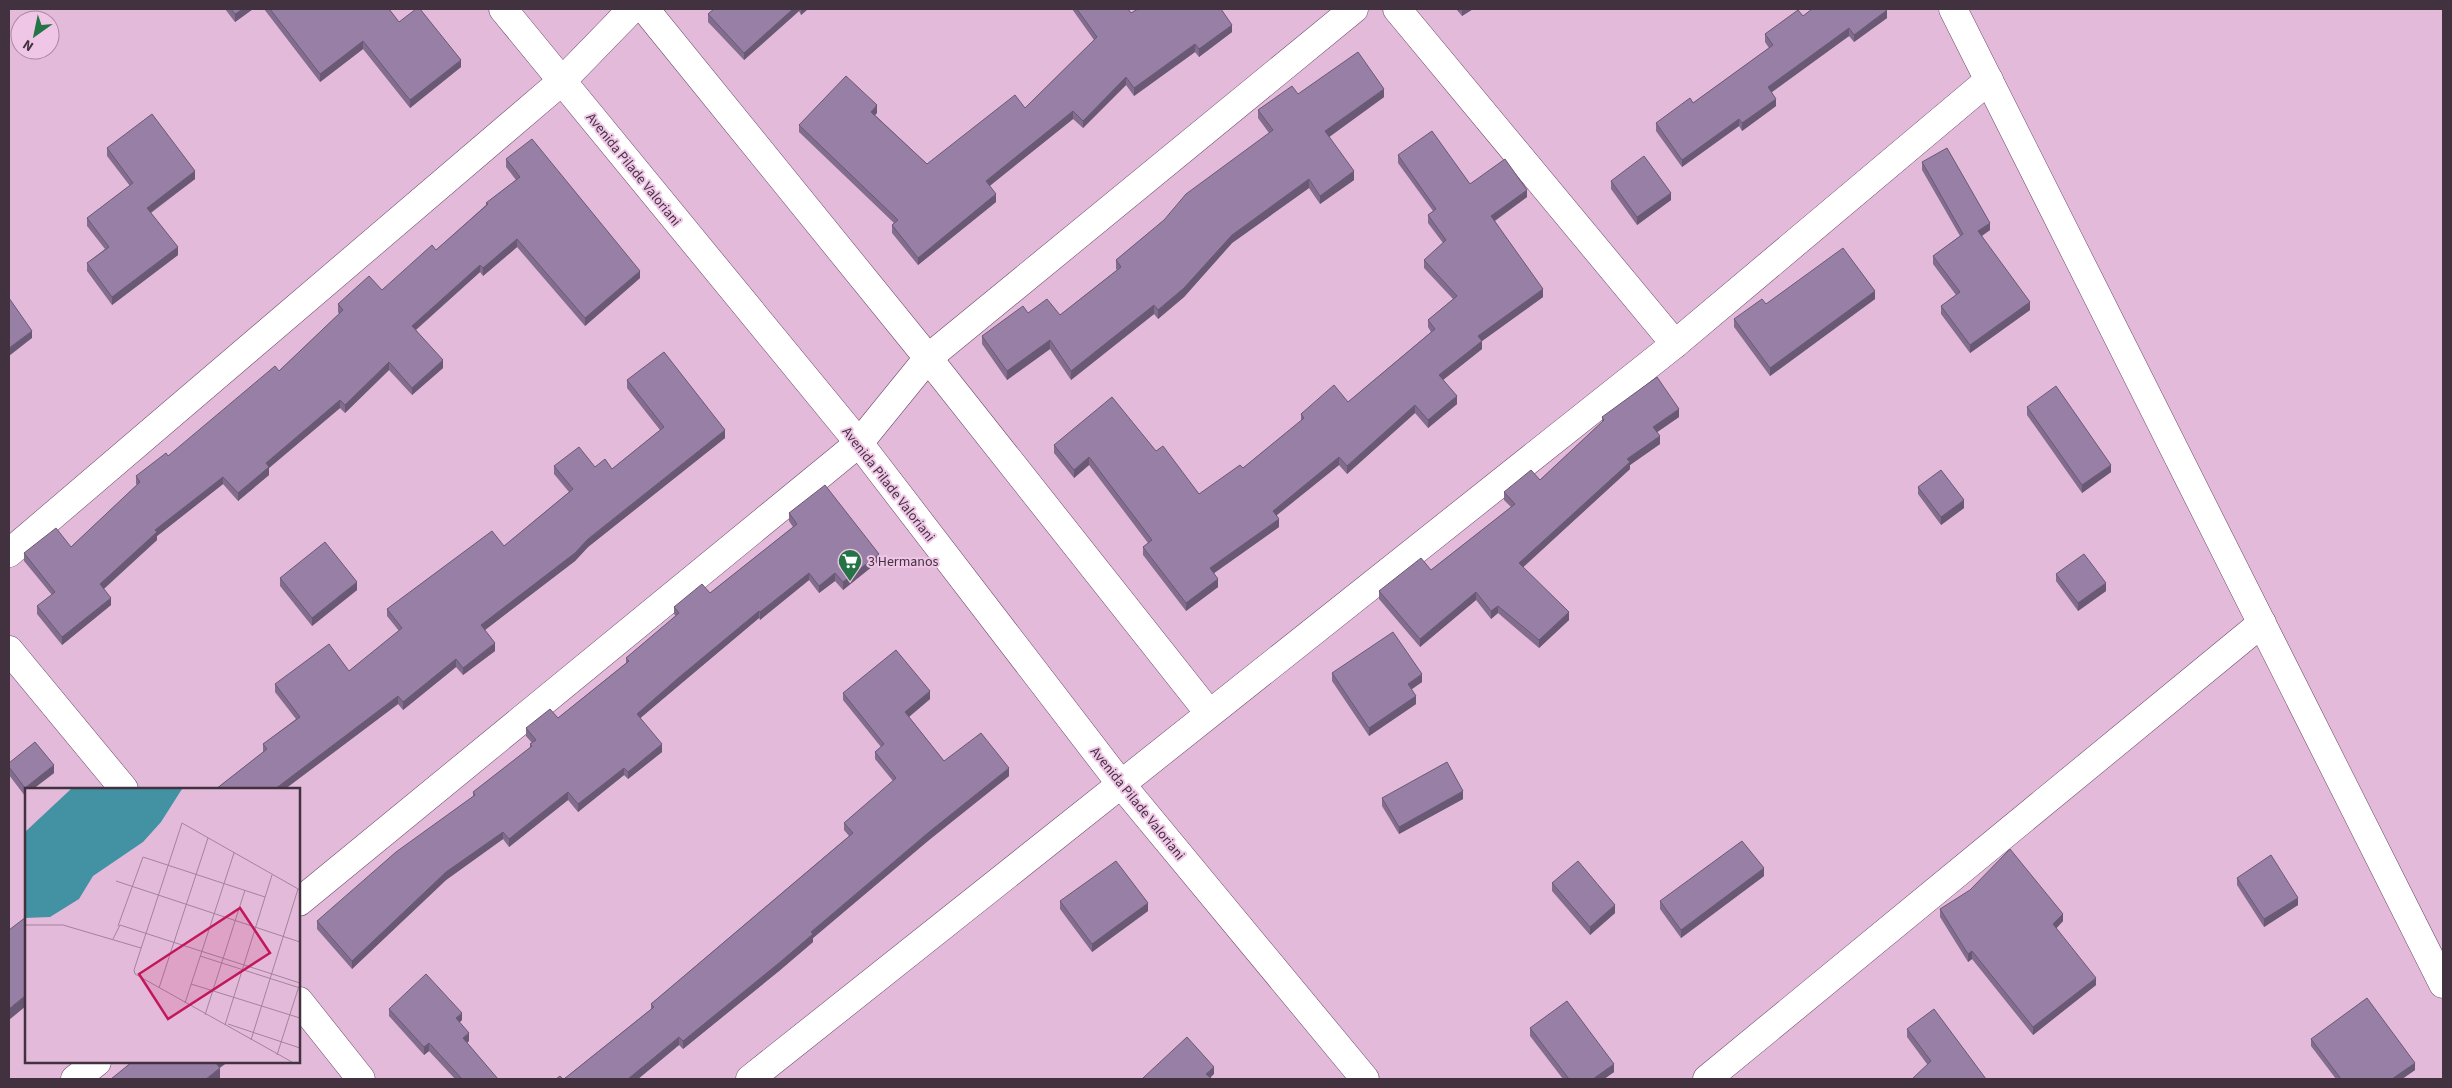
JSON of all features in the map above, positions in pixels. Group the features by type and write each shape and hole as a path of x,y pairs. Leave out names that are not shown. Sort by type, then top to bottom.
{"street":[{"name":"Avenida Pilade Valoriani","path":"503,9 859,443 1120,784 1365,1079"},
{"path":"9,553 562,81 632,9"},
{"path":"645,9 928,358 1209,713"},
{"path":"300,901 859,443 928,358 1354,9"},
{"path":"1397,9 1675,344"},
{"path":"1953,9 2443,984"},
{"path":"750,1079 1675,344 1989,80"},
{"path":"1707,1079 2262,623"},
{"path":"9,650 123,788"},
{"path":"300,1002 361,1079"},
{"path":"75,1079 97,1063"}],"building":[{"path":"231,9 243,9 235,14"},
{"path":"270,9 389,9 399,22 416,9 420,9 461,60 410,100 363,41 320,74"},
{"path":"714,9 793,9 744,53 708,14"},
{"path":"1077,9 1128,9 1131,13 1138,9 1221,9 1232,25 1199,49 1195,44 1134,88 1126,77 1083,121 1073,111 986,181 996,194 918,258 892,225 898,220 799,125 846,76 877,105 871,112 927,164 1015,95 1025,108 1097,37"},
{"path":"1812,9 1887,10 1854,35 1849,28 1768,87 1776,99 1742,123 1739,119 1682,160 1656,123 1690,98 1693,103 1773,45 1765,34 1798,10 1803,16"},
{"path":"1358,52 1384,89 1325,131 1354,171 1320,196 1309,179 1232,235 1184,288 1158,310 1154,305 1071,371 1050,340 1007,371 982,336 1023,306 1028,313 1047,299 1060,315 1121,267 1116,260 1164,220 1186,194 1273,130 1258,110 1292,86 1298,94"},
{"path":"152,114 195,171 147,208 178,247 112,297 87,263 109,247 87,218 133,183 107,148"},
{"path":"1432,131 1470,184 1505,159 1527,190 1491,216 1543,289 1478,336 1482,341 1439,375 1457,396 1428,420 1415,405 1347,466 1339,457 1273,511 1279,519 1210,568 1218,579 1186,603 1143,547 1152,540 1089,457 1074,470 1054,445 1112,397 1156,451 1163,446 1199,494 1240,465 1243,468 1304,418 1301,414 1334,385 1348,402 1435,329 1428,320 1457,296 1424,260 1446,240 1428,215 1436,209 1398,155"},
{"path":"532,139 640,271 585,318 517,239 483,268 480,265 412,326 443,360 412,388 389,362 345,405 340,400 266,463 269,467 238,493 223,477 155,530 157,532 100,584 111,598 62,637 37,606 55,592 24,553 56,528 71,547 140,482 136,476 166,453 168,456 275,366 279,371 343,310 338,304 369,276 382,290 432,245 436,250 488,204 486,203 520,177 506,159"},
{"path":"1947,148 1990,223 1978,231 2030,302 1970,345 1941,306 1960,292 1933,256 1963,234 1922,162"},
{"path":"1644,156 1671,193 1637,217 1611,181"},
{"path":"1843,248 1875,291 1770,368 1734,319 1762,299 1766,304"},
{"path":"9,298 32,331 9,348"},
{"path":"664,352 725,430 588,539 575,553 481,625 495,643 463,668 456,659 403,702 398,696 276,788 217,788 267,749 263,744 300,717 275,684 329,644 349,671 402,628 387,609 492,531 504,546 573,489 554,466 579,447 595,467 605,459 612,469 664,427 627,380"},
{"path":"1657,377 1679,409 1653,427 1660,436 1627,459 1630,462 1519,563 1569,612 1539,640 1498,606 1491,611 1476,592 1420,639 1379,591 1421,558 1431,570 1515,504 1504,492 1531,470 1540,480 1604,420 1602,417"},
{"path":"2056,386 2111,465 2082,485 2027,407"},
{"path":"1941,470 1964,500 1941,517 1918,487"},
{"path":"825,485 879,554 843,582 835,573 819,586 809,573 759,611 637,714 662,744 628,772 624,768 578,804 568,792 509,839 503,832 446,872 352,961 317,921 396,852 475,795 473,792 532,746 530,744 536,740 526,728 550,709 558,718 629,661 626,658 679,613 674,607 702,584 710,593 797,524 789,513"},
{"path":"325,542 357,582 312,618 280,578"},
{"path":"2084,554 2106,583 2078,603 2056,574"},
{"path":"1393,632 1422,674 1408,684 1416,696 1369,728 1332,673"},
{"path":"896,650 930,691 905,712 944,761 981,733 1009,768 929,832 811,932 813,934 779,963 683,1041 679,1037 628,1079 564,1079 654,1007 651,1004 853,833 844,823 896,778 875,752 884,744 843,693"},
{"path":"35,742 54,765 25,788 9,767 9,763"},
{"path":"1447,762 1463,791 1399,827 1382,798"},
{"path":"1742,841 1764,868 1681,930 1660,901"},
{"path":"2010,849 2063,914 2053,924 2096,978 2033,1027 1972,951 1968,954 1940,909 1970,890"},
{"path":"2271,855 2298,898 2264,919 2237,878"},
{"path":"1116,861 1148,903 1092,944 1060,901"},
{"path":"1578,861 1615,905 1590,927 1552,883"},
{"path":"25,918 25,996 9,1009 9,930"},
{"path":"426,974 462,1013 456,1018 469,1033 463,1038 498,1079 462,1079 429,1043 424,1047 389,1009"},
{"path":"2367,998 2415,1063 2392,1079 2341,1079 2311,1039"},
{"path":"1567,1001 1614,1064 1593,1079 1569,1079 1530,1028"},
{"path":"1934,1009 1986,1079 1912,1079 1931,1061 1907,1029"},
{"path":"1187,1037 1214,1067 1206,1074 1212,1079 1143,1078"},
{"path":"131,1063 216,1063 220,1068 206,1079 111,1079"}],"place":[{"name":"3 Hermanos","path":"850,582"}]}
